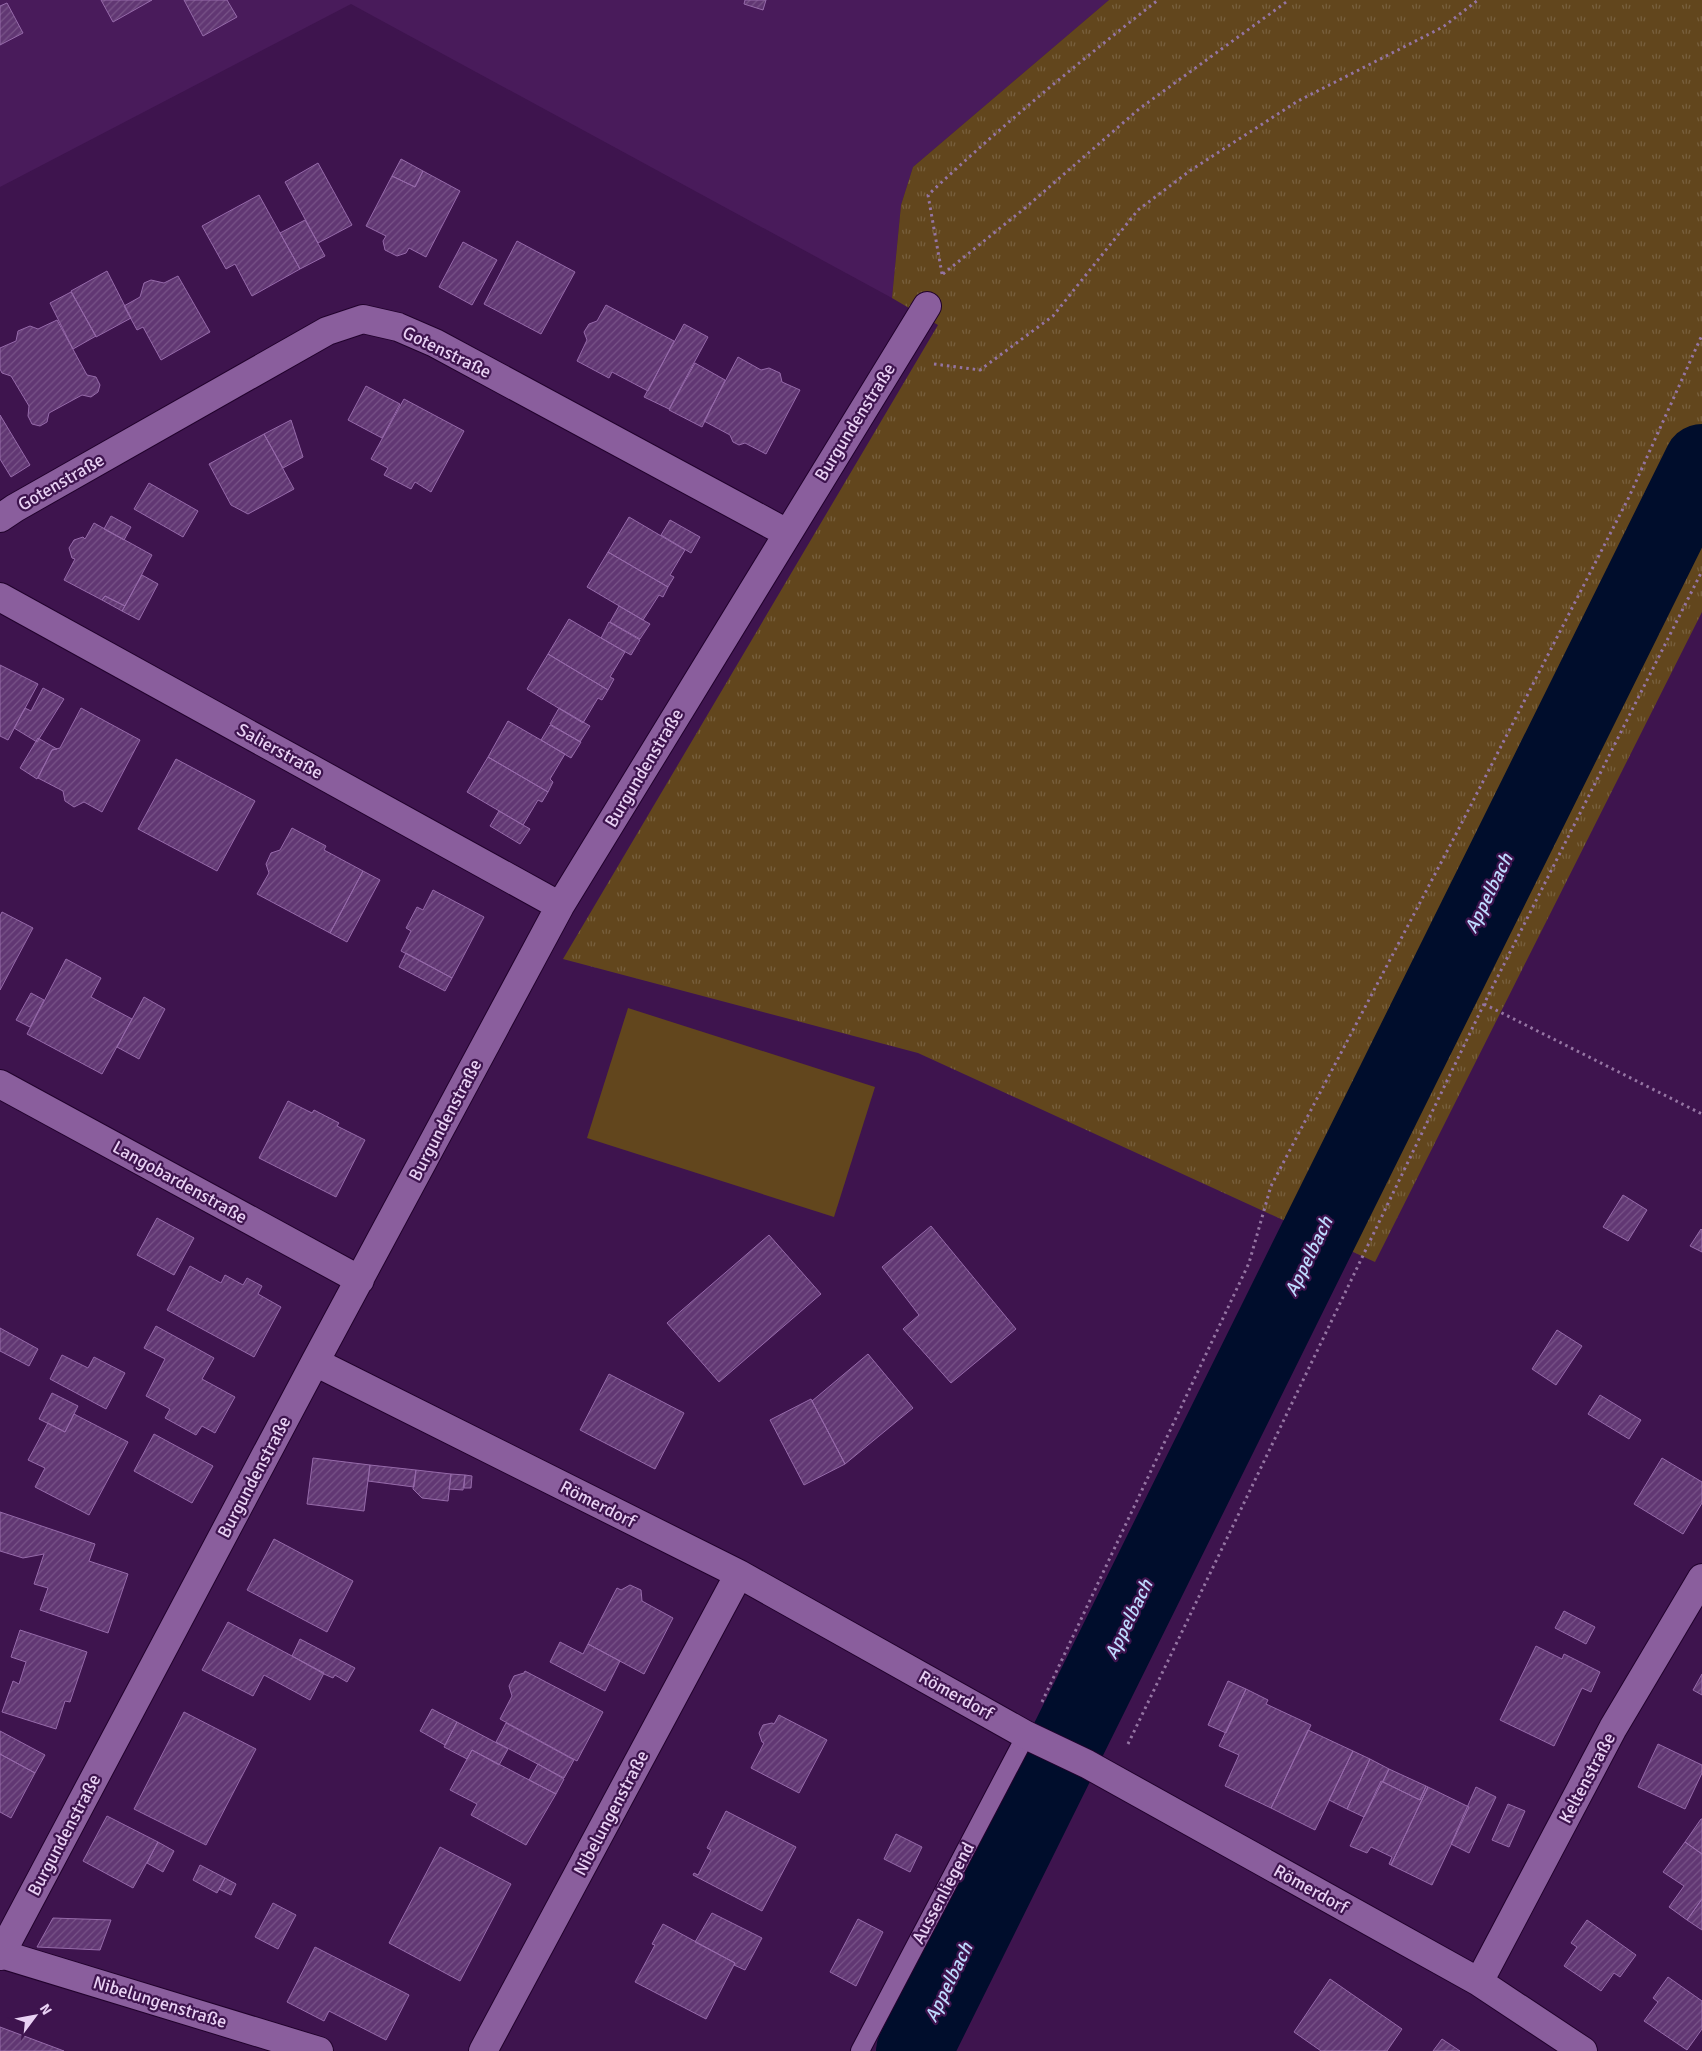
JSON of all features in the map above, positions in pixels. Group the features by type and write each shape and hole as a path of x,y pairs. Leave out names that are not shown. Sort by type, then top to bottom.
{"street":[{"name":"Burgundenstraße","path":"0,1955 560,906 927,306"},
{"name":"Gotenstraße","path":"0,518 327,331 363,319 398,327 435,343 787,533"},
{"name":"Salierstraße","path":"0,596 560,906"},
{"name":"Langobardenstraße","path":"0,1084 360,1280"},
{"name":"Römerdorf","path":"315,1362 739,1574 1026,1734 1086,1764 1479,1982 1583,2051"},
{"name":"Nibelungenstraße","path":"483,2051 739,1574"},
{"name":"Keltenstraße","path":"1479,1982 1613,1728 1702,1578"},
{"name":"Nibelungenstraße","path":"0,1955 318,2051"}],"lane":[{"name":"Aussenliegend","path":"860,2051 1026,1734"}],"path":[{"path":"942,275 928,194 1062,76 1158,0"},
{"path":"927,306 942,275 1025,208 1139,109 1290,0"},
{"path":"894,360 980,370 1053,316 1138,210 1184,176 1298,101 1443,27 1478,0"},
{"path":"1026,1734 1249,1263 1271,1186 1454,838 1629,497 1702,335"},
{"path":"1111,1779 1484,1004 1702,571"},
{"path":"1484,1004 1702,1114"}],"shaded area":[{"path":"0,0 1109,0 913,167 901,205 892,298 351,4 0,187"}],"green space":[{"path":"1109,0 1702,0 1702,612 1375,1262 918,1053 563,959 938,325 892,298 901,205 913,167"},
{"path":"628,1008 875,1087 834,1217 587,1138"}],"building":[{"path":"101,0 152,0 113,22"},
{"path":"184,0 227,0 237,17 203,36"},
{"path":"745,0 766,0 763,10 744,4"},
{"path":"7,3 23,33 0,45 0,6"},
{"path":"401,159 423,171 415,187 392,176"},
{"path":"318,163 352,225 318,243 285,182"},
{"path":"423,171 460,191 426,257 409,248 406,253 397,256 385,250 383,241 386,236 366,226 392,176 415,187"},
{"path":"259,195 300,269 252,296 235,264 226,269 202,226"},
{"path":"305,220 325,256 300,269 280,233"},
{"path":"517,241 575,272 541,334 484,304"},
{"path":"463,242 497,260 472,305 439,287"},
{"path":"107,271 131,318 96,337 71,291"},
{"path":"178,276 210,332 161,360 143,327 137,330 124,306 140,297 144,283 151,280 164,283"},
{"path":"71,292 96,336 73,349 50,303"},
{"path":"606,305 674,341 648,391 612,372 609,378 577,361 587,340 584,332 589,324 597,321"},
{"path":"57,320 87,375 96,377 100,385 98,392 91,397 82,395 49,413 47,422 40,426 32,424 28,416 29,406 11,376 2,373 0,369 0,348 16,341 18,331 30,326 38,329"},
{"path":"684,324 708,337 669,409 644,397"},
{"path":"738,357 761,370 769,368 780,373 782,382 800,390 766,454 745,443 739,445 733,442 730,435 704,421"},
{"path":"695,363 725,380 702,427 669,410"},
{"path":"366,386 400,404 382,438 348,420"},
{"path":"404,399 464,431 431,492 415,482 411,489 384,475 388,468 371,459"},
{"path":"0,415 30,465 11,477 0,459"},
{"path":"291,420 303,457 283,468 264,434"},
{"path":"264,434 294,489 248,514 231,505 209,464"},
{"path":"149,483 198,511 183,537 134,509"},
{"path":"111,516 131,527 124,540 104,529"},
{"path":"629,517 685,550 670,575 674,577 668,587 608,552"},
{"path":"670,520 700,537 691,553 661,535"},
{"path":"94,523 152,555 125,606 105,596 102,600 64,580 75,559 72,558 69,548 74,540 83,537 85,539"},
{"path":"608,552 668,587 663,597 659,595 643,620 587,587"},
{"path":"142,575 158,584 139,620 122,611"},
{"path":"105,596 125,606 122,611 102,600"},
{"path":"619,606 650,624 640,639 610,622"},
{"path":"569,619 625,652 610,677 614,679 608,690 548,654"},
{"path":"609,622 640,640 631,655 601,638"},
{"path":"548,654 608,690 602,700 598,698 583,723 527,689"},
{"path":"0,665 38,684 8,740 0,736"},
{"path":"43,688 64,699 37,742 14,728 25,708 31,711"},
{"path":"81,708 140,740 102,812 84,802 74,807 65,801 63,791 38,778 52,750 60,748"},
{"path":"559,708 590,726 580,742 550,724"},
{"path":"508,721 565,754 550,779 553,782 548,792 488,757"},
{"path":"550,725 581,742 571,758 541,740"},
{"path":"38,738 57,749 52,750 37,779 20,768"},
{"path":"488,757 548,792 542,802 538,800 523,825 467,792"},
{"path":"176,759 255,801 217,871 138,829"},
{"path":"499,811 530,829 520,844 490,826"},
{"path":"292,828 326,846 324,850 363,871 330,933 257,894 269,873 266,864 271,853 280,850"},
{"path":"363,871 380,880 347,942 330,933"},
{"path":"433,890 484,917 452,978 401,951 411,931 406,928 417,907 423,910"},
{"path":"2,912 33,928 0,990 0,916"},
{"path":"406,953 452,978 445,991 399,967"},
{"path":"66,959 101,978 91,997 132,1019 102,1074 27,1034"},
{"path":"31,993 44,1000 30,1027 16,1020"},
{"path":"144,997 165,1009 139,1059 117,1047"},
{"path":"288,1101 312,1113 314,1110 339,1123 337,1126 365,1140 336,1197 259,1158"},
{"path":"1623,1195 1647,1210 1628,1241 1603,1227"},
{"path":"157,1218 194,1238 174,1275 137,1255"},
{"path":"931,1226 1016,1329 951,1383 903,1329 919,1315 882,1267"},
{"path":"1702,1230 1702,1252 1690,1246"},
{"path":"769,1235 821,1294 719,1382 667,1323"},
{"path":"190,1266 221,1283 225,1275 243,1285 247,1278 262,1286 258,1294 281,1307 254,1357 167,1310"},
{"path":"156,1326 214,1358 202,1379 235,1397 215,1433 202,1426 196,1435 165,1418 170,1409 146,1396 165,1359 144,1348"},
{"path":"0,1328 38,1349 29,1366 0,1351"},
{"path":"1557,1330 1582,1346 1556,1385 1532,1369"},
{"path":"868,1354 913,1408 845,1464 812,1401"},
{"path":"62,1355 88,1368 94,1357 125,1373 106,1409 50,1379"},
{"path":"609,1374 684,1413 655,1469 580,1430"},
{"path":"52,1393 78,1406 65,1432 39,1419"},
{"path":"1600,1395 1641,1420 1629,1439 1588,1414"},
{"path":"811,1399 845,1464 804,1485 770,1420"},
{"path":"74,1414 128,1442 89,1515 35,1487 45,1468 28,1460 48,1423 65,1432"},
{"path":"154,1434 213,1466 192,1503 134,1471"},
{"path":"313,1458 370,1465 364,1511 307,1504"},
{"path":"1662,1458 1702,1482 1702,1503 1683,1534 1634,1504"},
{"path":"370,1465 416,1470 414,1487 368,1481"},
{"path":"416,1470 451,1474 448,1501 422,1498 413,1489"},
{"path":"451,1474 465,1475 463,1490 449,1489"},
{"path":"465,1475 472,1476 471,1488 464,1488"},
{"path":"0,1512 95,1544 89,1561 128,1574 108,1633 40,1610 48,1588 34,1584 44,1554 23,1558 0,1551"},
{"path":"274,1539 353,1581 327,1632 247,1590"},
{"path":"630,1585 641,1590 642,1601 673,1618 644,1674 588,1644 617,1588 621,1590"},
{"path":"1564,1611 1595,1627 1586,1644 1555,1628"},
{"path":"228,1622 324,1673 310,1700 264,1675 253,1696 202,1670"},
{"path":"20,1630 87,1652 70,1702 65,1701 56,1729 2,1712 13,1681 19,1684 26,1662 11,1657"},
{"path":"300,1639 355,1668 347,1682 335,1675 333,1678 324,1674 292,1656"},
{"path":"560,1642 583,1654 588,1644 620,1661 605,1691 550,1662"},
{"path":"1536,1646 1562,1659 1564,1654 1600,1672 1591,1692 1582,1688 1554,1746 1500,1720"},
{"path":"525,1671 603,1712 577,1761 500,1719 512,1696 509,1686 514,1676"},
{"path":"1702,1674 1702,1695 1693,1690"},
{"path":"1228,1681 1246,1689 1226,1733 1208,1725"},
{"path":"1246,1689 1268,1700 1266,1704 1311,1725 1271,1808 1225,1786 1239,1755 1219,1746"},
{"path":"432,1709 457,1722 445,1745 420,1731"},
{"path":"184,1712 256,1749 206,1845 134,1809"},
{"path":"779,1715 827,1740 799,1793 751,1768 764,1743 759,1733 763,1725 774,1724"},
{"path":"457,1722 508,1749 499,1765 472,1750 467,1759 444,1747"},
{"path":"506,1723 574,1760 564,1778 496,1742"},
{"path":"1308,1730 1353,1751 1315,1830 1271,1808"},
{"path":"0,1731 45,1755 35,1773 0,1754"},
{"path":"1658,1744 1702,1765 1702,1773 1685,1809 1638,1787"},
{"path":"472,1750 556,1794 526,1845 471,1815 477,1804 450,1790"},
{"path":"1353,1751 1370,1759 1347,1809 1329,1800"},
{"path":"0,1754 35,1773 11,1818 0,1812"},
{"path":"1370,1759 1389,1769 1364,1817 1347,1809"},
{"path":"538,1764 564,1779 556,1794 529,1780"},
{"path":"1389,1769 1426,1786 1420,1800 1383,1782"},
{"path":"1381,1781 1420,1800 1426,1786 1428,1787 1391,1865 1389,1864 1392,1857 1371,1847 1367,1853 1350,1846"},
{"path":"1428,1787 1469,1807 1432,1885 1391,1865"},
{"path":"1476,1787 1496,1797 1469,1853 1451,1844"},
{"path":"1508,1804 1525,1811 1509,1847 1492,1840"},
{"path":"726,1811 796,1847 762,1911 693,1875 694,1873 698,1875 711,1850 707,1848"},
{"path":"107,1816 158,1842 133,1888 83,1861"},
{"path":"1702,1819 1702,1854 1685,1842"},
{"path":"896,1834 922,1847 910,1872 884,1859"},
{"path":"158,1842 174,1851 163,1872 147,1863"},
{"path":"1685,1842 1702,1854 1702,1899 1687,1920 1669,1907 1684,1886 1663,1872"},
{"path":"440,1847 511,1884 460,1981 389,1943"},
{"path":"200,1865 225,1878 217,1893 193,1880"},
{"path":"225,1878 236,1884 231,1895 219,1889"},
{"path":"1702,1899 1702,1930 1687,1920"},
{"path":"273,1903 296,1915 278,1949 255,1937"},
{"path":"712,1913 762,1938 745,1970 695,1942"},
{"path":"53,1918 111,1920 100,1950 37,1947"},
{"path":"858,1919 883,1932 856,1986 830,1972"},
{"path":"1587,1920 1636,1955 1620,1977 1614,1973 1601,1991 1564,1966 1577,1947 1571,1943"},
{"path":"663,1924 735,1963 706,2019 635,1982 655,1945 652,1944"},
{"path":"315,1947 409,1995 386,2040 329,2011 324,2021 287,2002"},
{"path":"1668,1977 1702,2001 1702,2029 1687,2050 1644,2021 1658,2002 1653,1998"},
{"path":"1330,1979 1402,2029 1387,2051 1321,2051 1294,2032"},
{"path":"0,2027 64,2051 0,2051"},
{"path":"1442,2039 1460,2051 1433,2051"}],"waterway":[{"name":"Appelbach","path":"914,2051 1702,462"}]}
